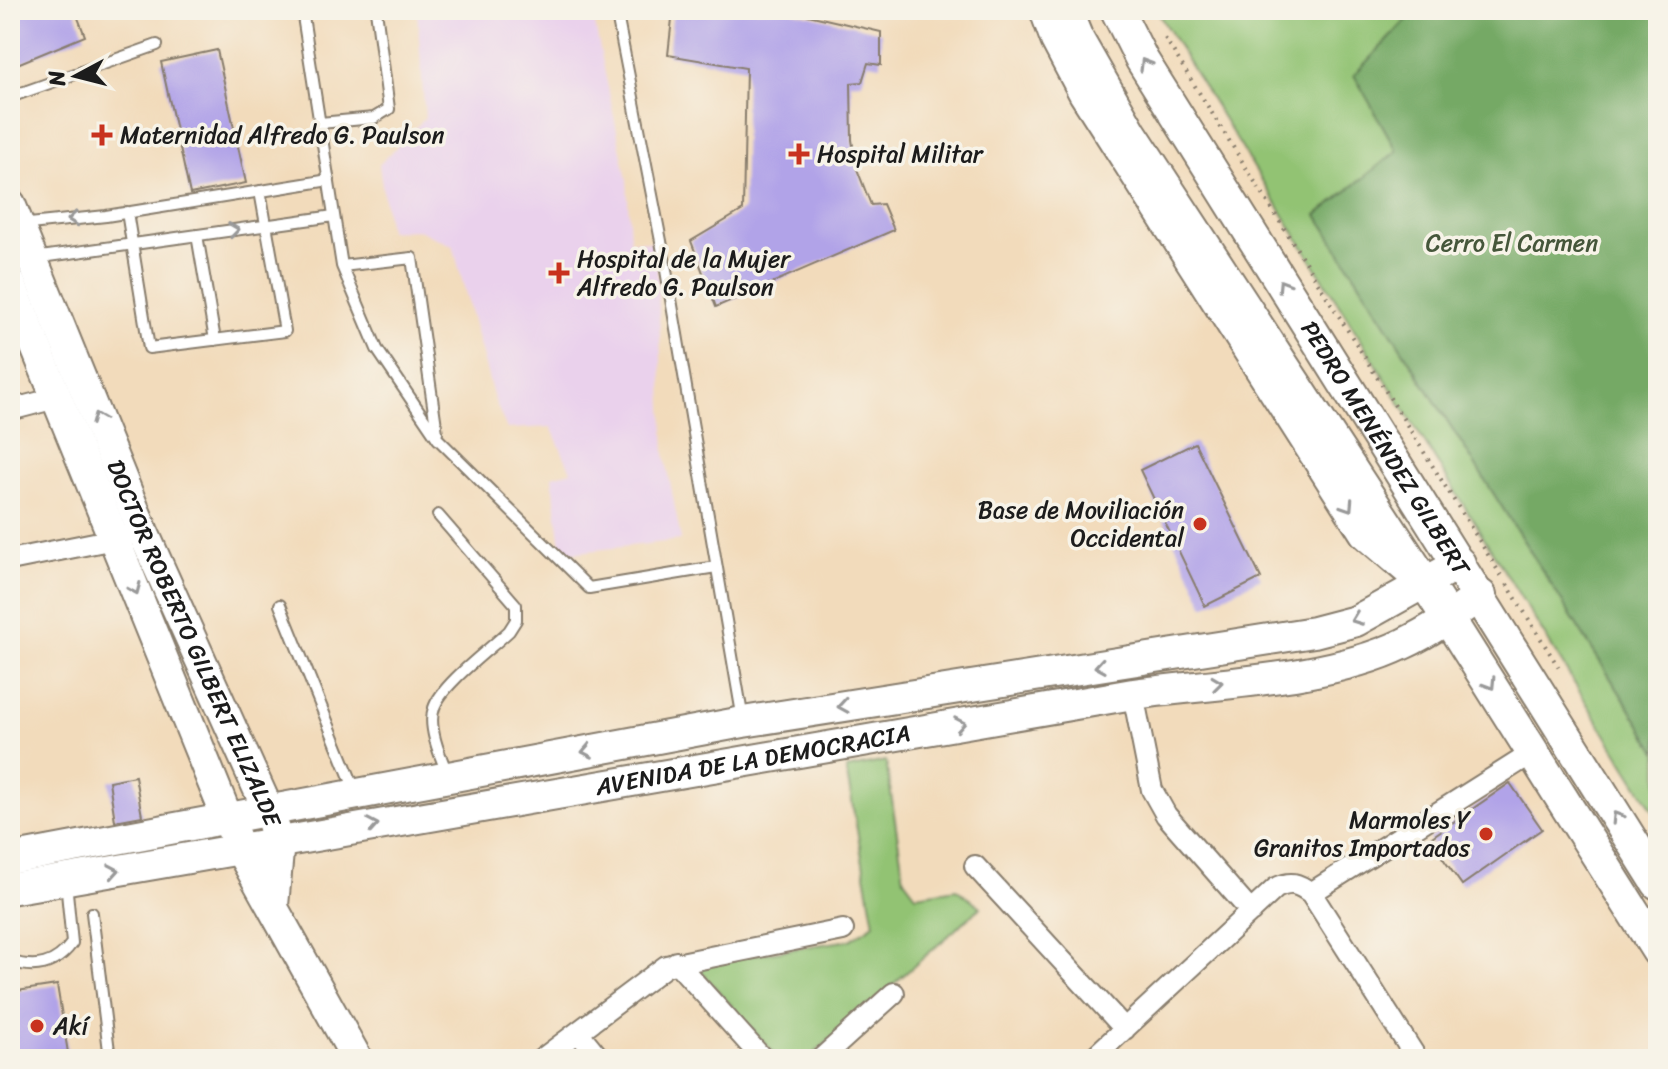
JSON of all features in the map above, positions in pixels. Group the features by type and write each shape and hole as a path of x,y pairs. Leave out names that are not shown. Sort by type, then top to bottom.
{"main road":[{"name":"PEDRO MENÉNDEZ GILBERT","path":"1117,10 1142,60 1481,595 1658,883"},
{"name":"PEDRO MENÉNDEZ GILBERT","path":"1051,12 1448,618 1658,951"}],"street":[{"name":"DOCTOR ROBERTO GILBERT ELIZALDE","path":"14,215 32,258 240,849 273,905"},
{"name":"DOCTOR ROBERTO GILBERT ELIZALDE","path":"10,283 56,398 269,812 279,842 273,905"},
{"path":"10,410 56,398"},
{"path":"10,560 129,536"},
{"name":"AVENIDA DE LA DEMOCRACIA","path":"231,819 743,722 1314,632 1356,621 1460,563"},
{"name":"AVENIDA DE LA DEMOCRACIA","path":"10,889 1133,694 1318,670 1362,660 1403,644 1481,595"},
{"path":"1133,694 1152,790 1166,815 1251,912"},
{"path":"1311,893 1534,752"},
{"path":"10,859 231,819"},
{"path":"975,866 1125,1029"},
{"path":"1092,1059 1283,884 1297,883 1311,893 1417,1059"},
{"path":"273,905 357,1059"},
{"path":"542,1059 654,972 676,962 843,930"},
{"path":"676,962 763,1059"},
{"path":"821,1059 894,993"},
{"path":"578,1032 600,1059"}],"lane":[{"path":"302,10 342,266 377,349 438,439 589,588 716,567"},
{"path":"320,123 374,118 389,109 376,10"},
{"path":"616,10 661,241 743,722"},
{"path":"10,97 157,45"},
{"path":"14,215 127,212 329,180"},
{"path":"127,212 149,348 285,331 260,191"},
{"path":"32,258 334,216"},
{"path":"197,235 215,340"},
{"path":"342,266 412,258 438,439"},
{"path":"438,515 516,605 516,620 509,631 445,691 433,709 435,736 448,777"},
{"path":"280,605 357,795"},
{"path":"10,961 27,967 51,964 72,943 66,879"},
{"path":"92,913 110,1059"}],"path":[{"path":"1157,27 1561,672"}],"shaded area":[{"name":"Hospital de la Mujer Alfredo G. Paulson","path":"417,10 592,10 627,180 630,241 656,242 665,455 681,540 562,554 552,476 571,471 551,427 507,429 494,399 453,246 419,230 389,231 379,165 425,118"}],"green space":[{"path":"1156,10 1416,10 1355,75 1397,151 1317,215 1658,753 1658,818"},
{"name":"Cerro El Carmen","path":"1416,10 1658,10 1658,753 1317,215 1397,151 1354,75"},
{"path":"886,761 904,879 916,895 957,889 981,907 808,1059 779,1059 694,964 850,940 874,924 846,769"}],"building":[{"path":"10,10 75,10 85,36 10,67"},
{"name":"Hospital Militar","path":"673,10 787,10 881,32 881,65 868,63 862,82 851,83 852,140 857,169 871,205 883,204 894,230 716,307 691,241 743,210 746,68 668,55"},
{"path":"217,50 246,183 190,194 161,62"},
{"name":"Base de Moviliación Occidental","path":"1195,443 1261,578 1205,606 1140,470"},
{"path":"135,776 142,816 115,821 109,781"},
{"name":"Marmoles Y Granitos Importados","path":"1510,783 1542,829 1462,885 1429,839"},
{"name":"Akí","path":"57,985 69,1059 10,1059 10,992"}],"place":[{"name":"Maternidad Alfredo G. Paulson","path":"102,135"},
{"name":"Hospital Militar","path":"799,154"},
{"name":"Hospital de la Mujer Alfredo G. Paulson","path":"559,273"},
{"name":"Base de Moviliación Occidental","path":"1200,524"},
{"name":"Marmoles Y Granitos Importados","path":"1486,834"},
{"name":"Akí","path":"37,1026"}]}
